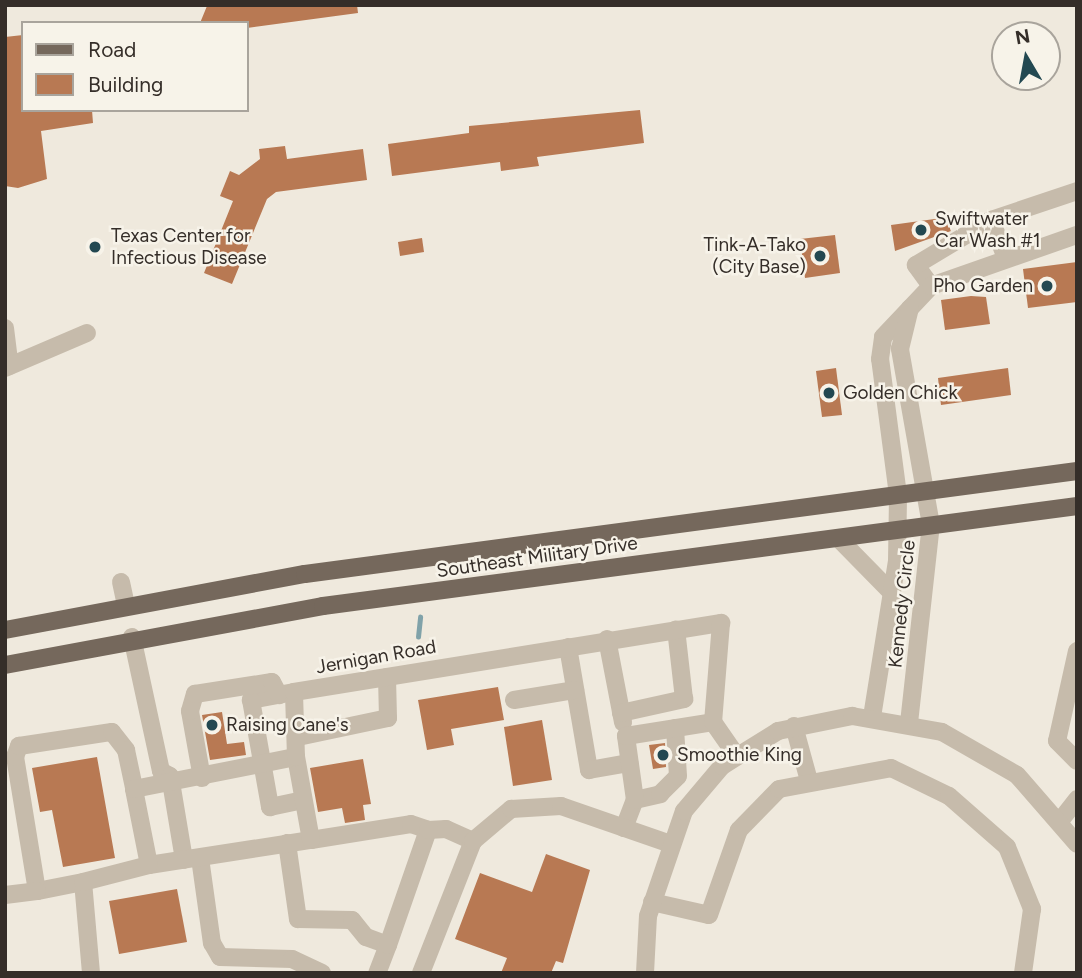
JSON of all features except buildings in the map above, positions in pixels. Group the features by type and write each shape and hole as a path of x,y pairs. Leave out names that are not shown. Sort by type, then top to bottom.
{"main road":[{"name":"Southeast Military Drive","path":"5,630 126,605 305,574 1077,471"},
{"name":"Southeast Military Drive","path":"5,665 132,637 1077,506"},
{"path":"126,605 132,637"}],"street":[{"path":"1077,191 991,220 916,265 931,286 1077,234"},
{"path":"991,220 1006,258"},
{"name":"Kennedy Circle","path":"872,718 891,592 897,531 898,495 880,359 883,337 931,286"},
{"name":"Kennedy Circle","path":"909,723 931,525 926,491 916,466 900,349 910,308"},
{"path":"5,328 8,367 87,333"},
{"path":"838,538 891,592"},
{"path":"121,582 126,605"},
{"name":"Jernigan Road","path":"311,840 296,757 298,737 287,694 607,639 721,623 713,722"},
{"path":"621,713 684,699 676,629"},
{"path":"132,637 161,771 171,780 212,943 220,957 292,959 322,973"},
{"path":"607,639 635,800 624,828"},
{"path":"568,647 589,770 629,763"},
{"path":"1077,652 1056,741 1077,761"},
{"path":"298,737 388,718 387,677"},
{"path":"202,778 190,711 195,694 272,682 287,694"},
{"path":"513,700 575,690"},
{"path":"287,694 251,700 270,807 303,800"},
{"path":"645,973 652,902 668,843 684,811 736,755 794,726 872,718 909,723 984,751 1033,789 1074,841 1077,856"},
{"path":"626,736 713,722 736,755"},
{"path":"794,726 809,781"},
{"path":"635,800 660,794 678,776 675,728"},
{"path":"37,891 15,757 19,746 112,732 126,750 149,865"},
{"path":"134,789 171,780 202,778 296,757"},
{"path":"652,902 709,915 739,830 779,789 809,781 891,768 949,796 998,839 1032,909 1023,973"},
{"path":"1060,821 1077,799"},
{"path":"421,973 472,841 496,817 528,804 561,806 668,843"},
{"path":"5,895 37,891 149,865 411,824 428,830 446,829 472,841"},
{"path":"377,973 428,830"},
{"path":"287,843 298,919 344,917 366,937 388,945"},
{"path":"83,881 94,971"}],"waterway":[{"path":"418,637 420,617"}],"place":[{"name":"Swiftwater Car Wash #1","path":"921,230"},
{"name":"Texas Center for Infectious Disease","path":"95,247"},
{"name":"Tink-A-Tako (City Base)","path":"820,256"},
{"name":"Pho Garden","path":"1047,286"},
{"name":"Golden Chick","path":"829,393"},
{"name":"Raising Cane's","path":"212,725"},
{"name":"Smoothie King","path":"663,755"}]}
